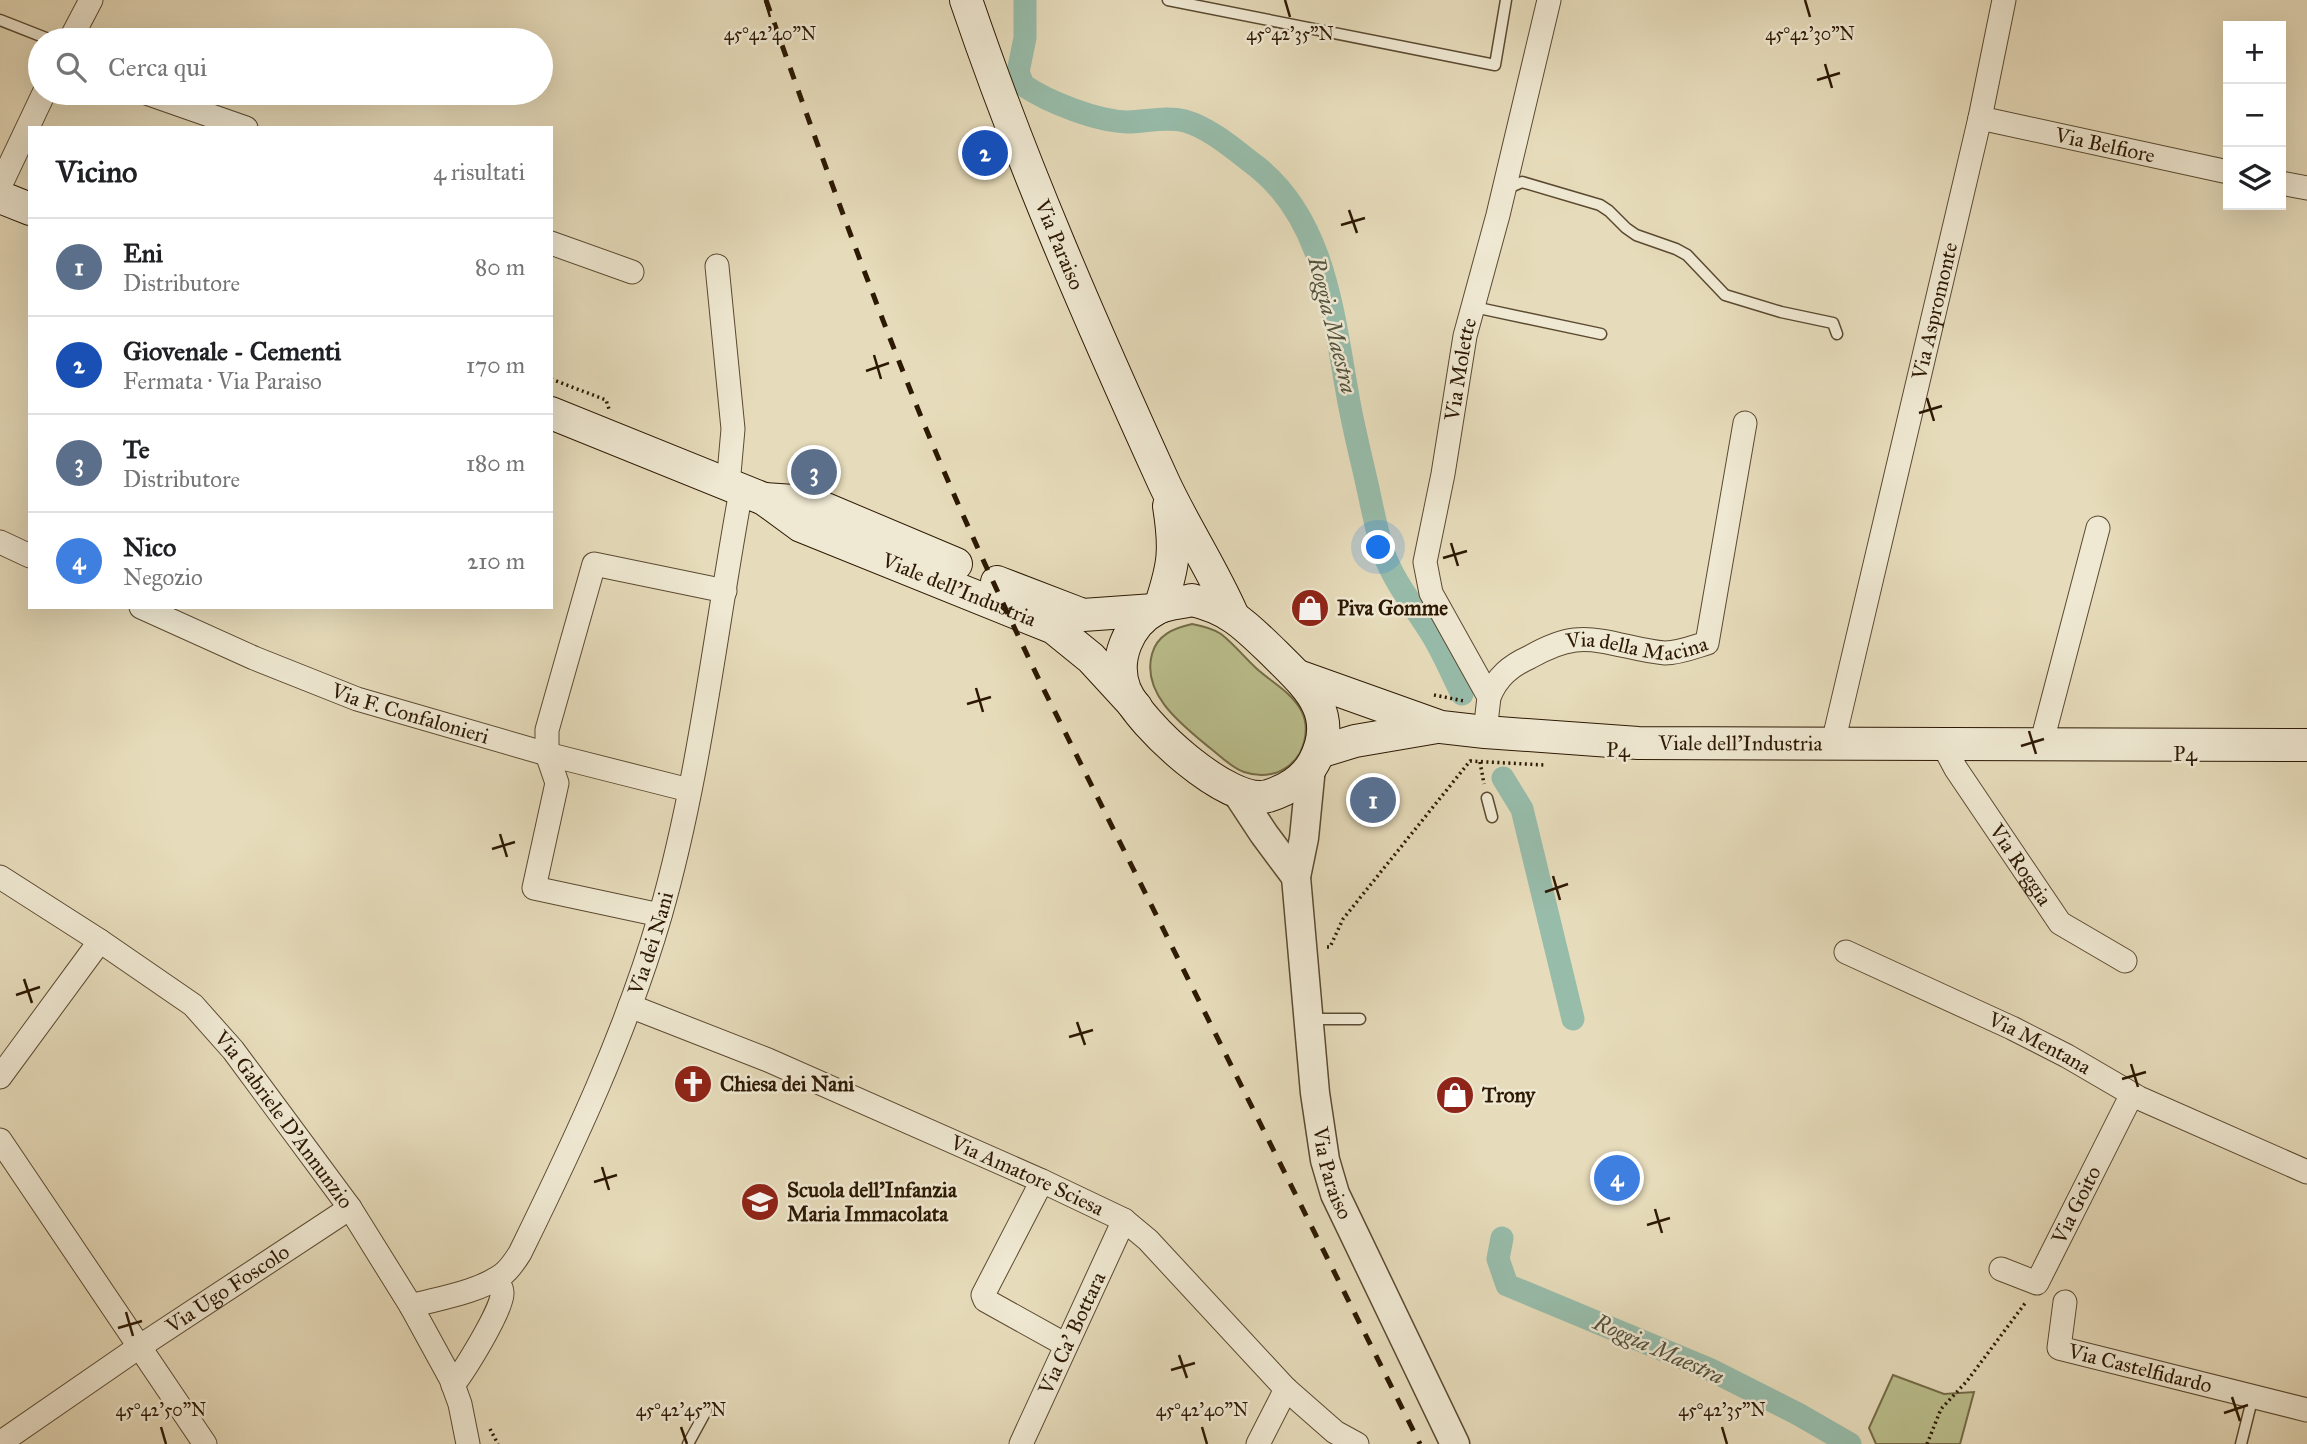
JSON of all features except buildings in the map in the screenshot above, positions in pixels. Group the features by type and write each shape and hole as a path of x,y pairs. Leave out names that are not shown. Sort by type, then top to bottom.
{"main road":[{"name":"Via Paraiso","path":"972,2 1011,125 1056,241 1166,487 1214,574 1233,616"},
{"path":"0,197 28,208"},
{"name":"Viale dell'Industria","path":"553,414 745,492 802,526 1054,628 1091,658 1136,707"},
{"name":"Via Paraiso","path":"1157,608 1172,568 1174,551 1166,487"},
{"name":"Viale dell'Industria","path":"745,492 809,502 1083,615 1157,608"},
{"path":"1192,600 1215,605 1233,616 1307,685 1318,704 1323,724 1322,741 1315,760 1299,780 1281,792 1262,797 1237,793 1215,781 1175,749 1159,735 1136,707 1126,691 1121,675 1123,649 1134,628 1157,608 1192,600"},
{"name":"Viale dell'Industria","path":"1298,676 1441,727"},
{"name":"Viale dell'Industria","path":"1315,760 1355,741 1441,727 1485,724 1638,743 2307,746"}],"street":[{"path":"76,28 91,0"},
{"name":"Via Molette","path":"1485,724 1431,593 1425,562 1443,474 1465,336 1504,191 1549,0"},
{"name":"Via Aspromonte","path":"1833,743 1980,118 2004,0"},
{"path":"28,126 38,105"},
{"path":"180,105 240,126"},
{"name":"Via Belfiore","path":"1980,118 2223,171"},
{"path":"0,186 28,127"},
{"path":"2286,184 2307,188"},
{"path":"553,244 632,272"},
{"name":"Via dei Nani","path":"411,1306 494,1280 510,1267 520,1253 598,1089 630,1006 660,915 689,790 745,492 733,429 718,266"},
{"name":"Via della Macina","path":"1485,724 1499,678 1510,667 1556,644 1576,640 1596,641 1666,653 1707,643 1745,423"},
{"path":"2041,745 2098,528"},
{"path":"0,542 28,555"},
{"path":"660,915 534,888 557,783 547,754 547,730 594,564 725,591"},
{"name":"Via F. Confalonieri","path":"145,609 254,658 357,699 547,754 689,790"},
{"name":"Via Roggia","path":"1942,743 1956,769 2060,923 2125,961"},
{"name":"Via Paraiso","path":"1315,760 1296,877 1304,948 1307,1019 1325,1160 1335,1194 1455,1444"},
{"path":"1237,793 1296,877"},
{"name":"Via Gabriele D'Annunzio","path":"0,877 100,941 193,1006 233,1050 350,1208 411,1306 453,1384 468,1444"},
{"path":"0,1077 100,941"},
{"name":"Via Mentana","path":"1846,952 2034,1039 2132,1094 2307,1172"},
{"name":"Via Amatore Sciesa","path":"630,1006 768,1060 1124,1220 1148,1240 1286,1389 1335,1432 1357,1444"},
{"name":"Via Goito","path":"2001,1269 2037,1283 2132,1094"},
{"path":"0,1140 205,1444"},
{"path":"1042,1181 983,1295 985,1300 1066,1345"},
{"name":"Via Ugo Foscolo","path":"0,1443 139,1347 350,1208"},
{"name":"Via Ca' Bottara","path":"1021,1444 1124,1220"},
{"path":"453,1384 474,1356 501,1300 501,1289 494,1280"},
{"name":"Via Castelfidardo","path":"2065,1302 2059,1348 2307,1410"},
{"path":"1258,1444 1286,1389"}],"lane":[{"path":"1168,0 1495,65 1506,0"},
{"path":"0,20 28,31"},
{"path":"1504,191 1522,182 1600,205 1636,235 1687,255 1725,295 1781,312 1833,323 1837,334"},
{"path":"1474,307 1601,334"},
{"path":"1487,799 1492,817"},
{"path":"1307,1019 1360,1019"},
{"path":"2241,1444 2253,1396"},
{"path":"688,1444 706,1411"}],"path":[{"path":"1423,692 1485,724 1551,765"},
{"path":"1485,724 1487,799"},
{"path":"1304,948 1330,947 1343,919 1469,761 1485,724"},
{"path":"1927,1444 1941,1409 1967,1381 2023,1305"}],"green space":[{"path":"1192,624 1221,634 1298,705 1305,722 1305,738 1300,753 1284,769 1261,775 1235,768 1176,719 1158,695 1150,669 1154,647 1167,633"},
{"path":"1893,1375 1944,1394 1974,1392 1960,1444 1876,1444 1869,1428"}],"waterway":[{"name":"Roggia Maestra","path":"1025,0 1025,38 1018,72 1023,85 1059,104 1101,118 1127,122 1170,119 1194,124 1222,140 1256,166 1279,188 1297,213 1311,240 1330,300 1354,426 1383,551 1398,583 1440,648 1462,694"},
{"name":"Roggia Maestra","path":"1503,778 1522,809 1573,1019"},
{"name":"Roggia Maestra","path":"1502,1238 1498,1259 1507,1285 1709,1369 1850,1444"}],"railway":[{"path":"766,0 881,315 980,553 1042,686 1420,1444"}],"place":[{"name":"Giovenale - Cementi","path":"985,153"},
{"name":"Te","path":"814,472"},
{"name":"Piva Gomme","path":"1310,608"},
{"name":"Eni","path":"1373,800"},
{"name":"Chiesa dei Nani","path":"693,1084"},
{"name":"Trony","path":"1455,1095"},
{"name":"Nico","path":"1617,1178"},
{"name":"Scuola dell'Infanzia Maria Immacolata","path":"760,1202"}]}
